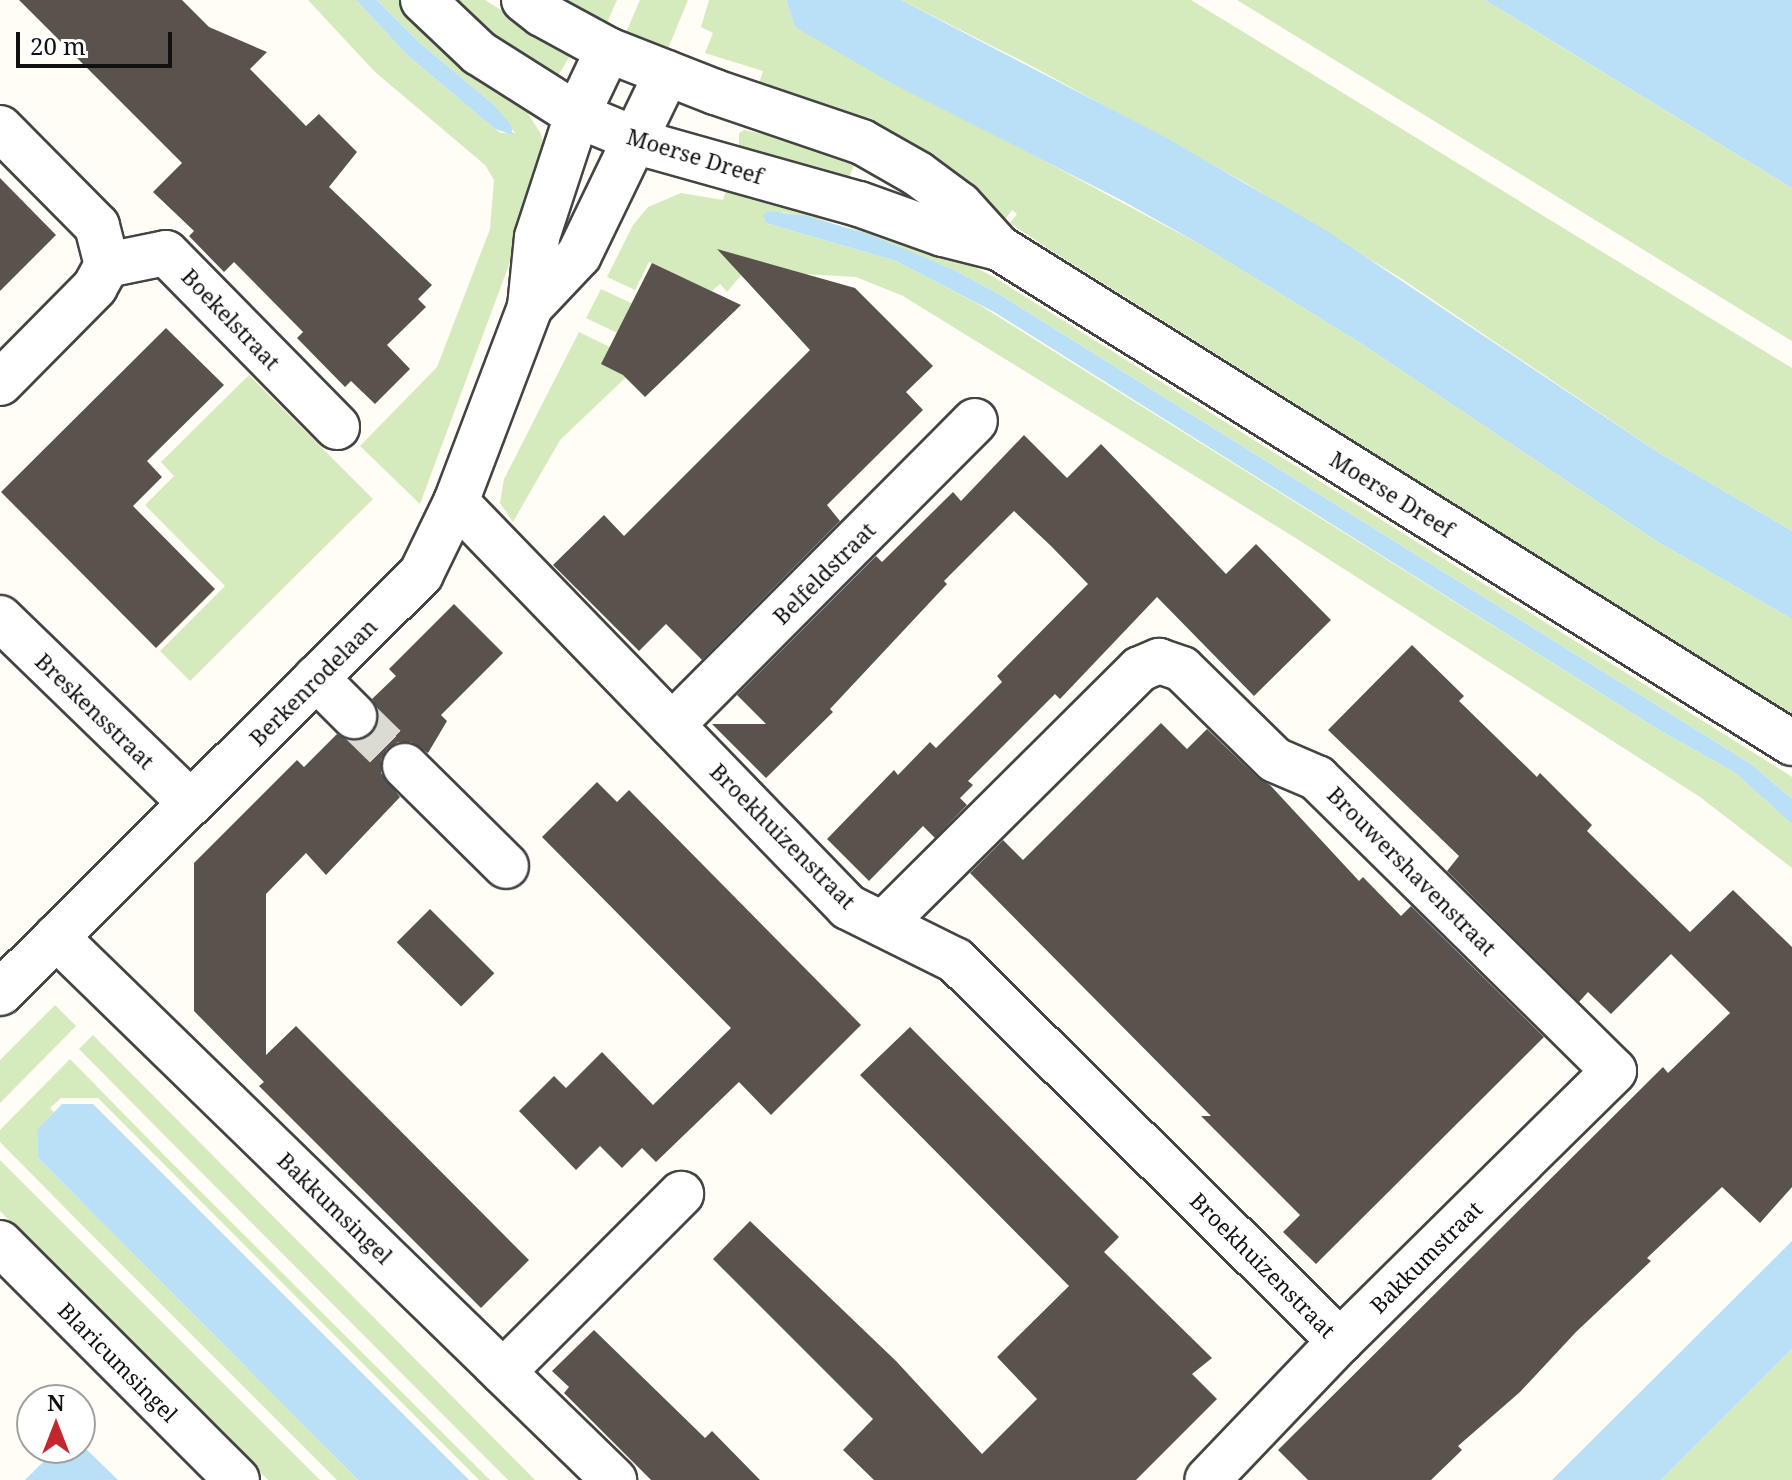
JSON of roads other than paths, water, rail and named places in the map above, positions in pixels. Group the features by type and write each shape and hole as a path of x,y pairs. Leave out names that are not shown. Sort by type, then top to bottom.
{"street":[{"name":"Moerse Dreef","path":"423,0 479,53 577,115 634,139 999,248 1789,744"},
{"name":"Moerse Dreef","path":"524,0 542,14 608,50 862,142 918,174 960,205 999,248"},
{"name":"Berkenrodelaan","path":"0,993 421,574 456,502 530,307 537,237 577,115 608,50"},
{"name":"Berkenrodelaan","path":"530,307 579,255 667,73"},
{"path":"0,128 97,226 107,265 95,287 0,383"},
{"name":"Boekelstraat","path":"107,265 166,253 337,427"},
{"name":"Belfeldstraat","path":"672,725 975,421"},
{"name":"Broekhuizenstraat","path":"456,502 848,907 955,960 1340,1341"},
{"name":"Breskensstraat","path":"0,618 191,803"},
{"name":"Brouwershavenstraat","path":"883,924 1140,669 1159,661 1182,669 1275,760 1317,778 1614,1071"},
{"path":"316,678 354,716"},
{"path":"405,766 506,866"},
{"name":"Bakkumsingel","path":"56,937 614,1480"},
{"name":"Bakkumstraat","path":"1207,1480 1340,1341 1614,1071"},
{"path":"503,1372 681,1194"},
{"name":"Blaricumsingel","path":"0,1243 237,1480"}],"water":[{"path":"356,0 377,0 420,43 493,104 511,125 513,135 495,129 407,55"},
{"path":"786,0 901,0 1163,136 1324,229 1659,453 1792,531 1792,619 1658,542 1359,342 1203,246 1123,201 893,84 795,27"},
{"path":"1485,0 1792,0 1792,188 1601,71"},
{"path":"768,211 807,216 871,235 952,269 997,293 1751,764 1792,799 1792,824 1734,772 1661,731 994,312 896,261 766,223 763,215"},
{"path":"62,1104 93,1104 469,1480 358,1480 38,1158 37,1130"},
{"path":"1792,1241 1792,1349 1661,1480 1552,1480"},
{"path":"96,1459 118,1480 25,1480 41,1464 96,1464"}],"tunnel":[{"path":"354,716 405,766"}]}
